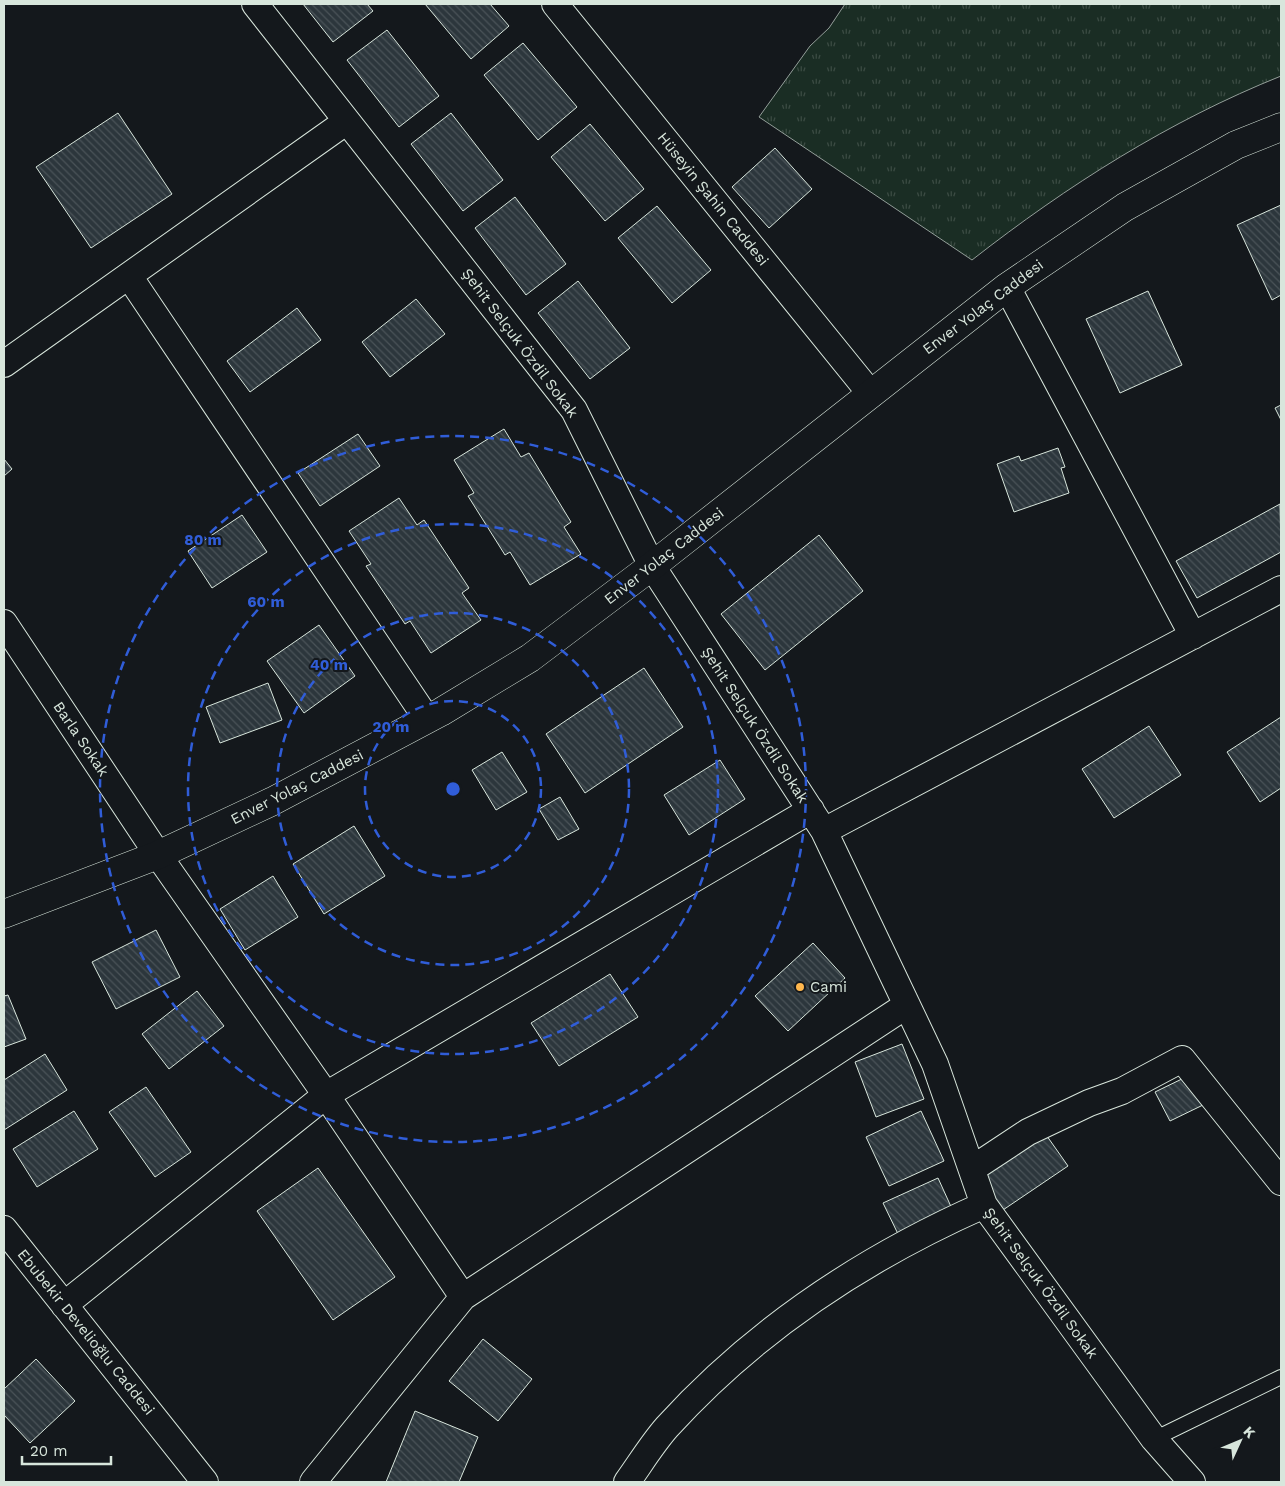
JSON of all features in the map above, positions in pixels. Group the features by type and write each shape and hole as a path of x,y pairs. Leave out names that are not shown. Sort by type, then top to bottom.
{"street":[{"name":"Şehit Selçuk Özdil Sokak","path":"255,4 574,410 652,566 818,821 935,1064 984,1205 1154,1439 1192,1482"},
{"name":"Hüseyin Şahin Caddesi","path":"555,4 871,394"},
{"path":"4,364 347,121"},
{"name":"Enver Yolaç Caddesi","path":"4,914 158,855 273,801 427,719 530,658 652,566 1007,287 1132,203 1236,145 1281,127"},
{"path":"129,276 427,719"},
{"path":"1007,287 1193,636"},
{"path":"64,1305 326,1095 818,821 1193,636 1281,589"},
{"name":"Barla Sokak","path":"4,623 158,855 326,1095 463,1297"},
{"path":"314,1482 463,1297 907,1005"},
{"path":"972,1169 1028,1132 1081,1106 1122,1091 1182,1059 1281,1182"},
{"path":"627,1482 666,1429 708,1385 753,1345 796,1311 886,1252 984,1205"},
{"name":"Ebubekir Develioğlu Caddesi","path":"4,1229 206,1482"}],"lane":[{"path":"1154,1439 1281,1377"}],"green space":[{"path":"845,4 1281,4 1281,76 1199,113 1120,157 1045,206 972,260 759,117 810,46 829,28"}],"building":[{"path":"303,4 367,4 373,11 333,42"},
{"path":"425,4 490,4 509,26 471,59"},
{"path":"387,30 439,96 399,127 347,60"},
{"path":"523,43 577,107 538,140 484,75"},
{"path":"118,113 172,194 91,248 36,167"},
{"path":"451,113 503,180 463,211 411,144"},
{"path":"590,124 644,189 605,221 551,157"},
{"path":"775,148 812,189 769,228 732,187"},
{"path":"515,197 566,264 526,295 475,228"},
{"path":"1281,205 1281,295 1272,300 1237,225"},
{"path":"657,206 711,270 672,303 618,238"},
{"path":"578,281 630,348 590,379 538,313"},
{"path":"1148,291 1182,365 1120,393 1086,319"},
{"path":"416,299 445,334 390,377 362,342"},
{"path":"297,308 321,340 250,392 227,361"},
{"path":"1281,405 1281,420 1275,408"},
{"path":"504,429 521,457 529,453 571,522 564,527 581,554 530,585 510,552 505,555 468,496 474,493 454,460"},
{"path":"358,434 380,466 320,506 298,473"},
{"path":"1058,448 1065,467 1061,468 1069,493 1014,512 997,464 1019,456 1021,461"},
{"path":"4,459 12,469 4,476"},
{"path":"399,498 417,525 424,520 469,588 462,593 481,620 431,653 410,621 405,624 366,566 371,564 349,531"},
{"path":"1280,504 1281,552 1197,598 1176,561"},
{"path":"242,515 267,552 212,588 188,551"},
{"path":"819,535 863,591 765,670 721,614"},
{"path":"319,625 355,676 304,713 267,661"},
{"path":"644,668 683,727 585,793 546,734"},
{"path":"268,683 282,720 220,743 206,707"},
{"path":"1281,717 1281,788 1260,802 1227,752"},
{"path":"1149,726 1181,775 1114,818 1082,769"},
{"path":"502,752 527,792 496,810 472,770"},
{"path":"720,760 745,799 689,835 664,795"},
{"path":"560,797 579,829 558,840 539,809"},
{"path":"354,826 385,876 324,914 293,864"},
{"path":"273,876 298,917 245,950 220,909"},
{"path":"156,930 180,977 116,1009 92,962"},
{"name":"Cami","path":"813,943 845,978 788,1031 755,996"},
{"path":"610,974 638,1017 559,1066 531,1023"},
{"path":"197,991 224,1026 169,1069 142,1034"},
{"path":"8,995 26,1039 4,1047 4,996"},
{"path":"902,1044 924,1099 876,1117 855,1062"},
{"path":"45,1054 67,1090 4,1130 4,1080"},
{"path":"1188,1076 1203,1105 1170,1121 1155,1092"},
{"path":"146,1087 191,1152 155,1177 109,1112"},
{"path":"74,1111 98,1149 37,1187 13,1149"},
{"path":"921,1111 944,1161 889,1186 866,1137"},
{"path":"1042,1129 1068,1166 1000,1212 975,1175"},
{"path":"318,1168 395,1277 333,1320 257,1211"},
{"path":"938,1178 953,1211 899,1236 883,1203"},
{"path":"483,1339 532,1379 498,1421 449,1381"},
{"path":"36,1359 75,1401 30,1443 4,1415 4,1389"},
{"path":"415,1411 478,1437 459,1482 386,1482"}],"place":[{"name":"Cami","path":"800,987"}]}
